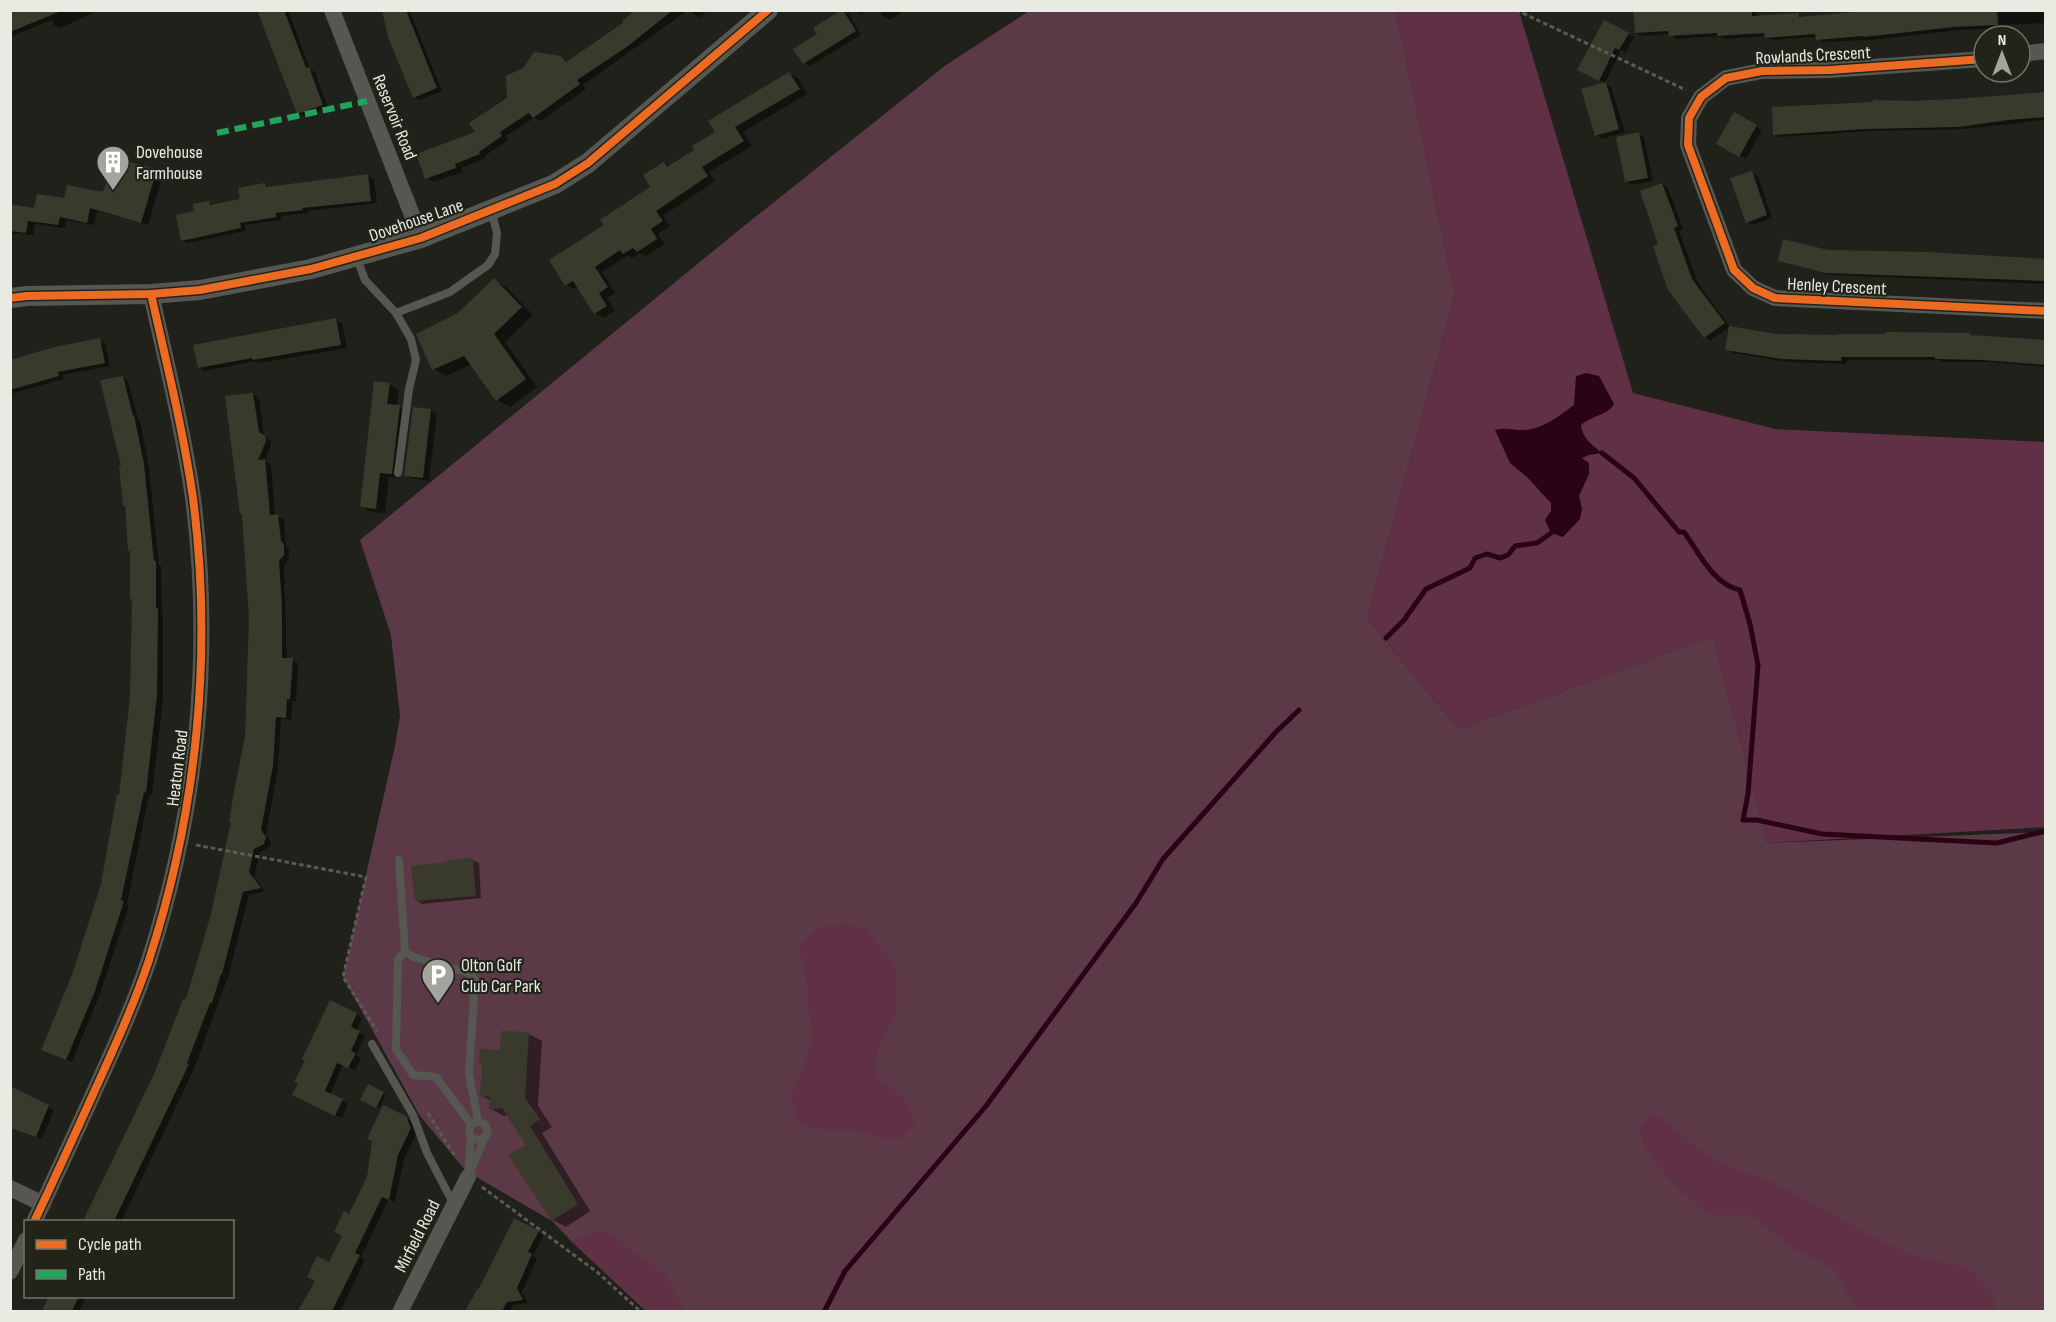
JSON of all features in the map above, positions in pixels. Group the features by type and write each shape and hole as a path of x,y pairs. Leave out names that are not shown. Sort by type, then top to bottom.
{"street":[{"name":"Reservoir Road","path":"332,10 421,238"},
{"name":"Dovehouse Lane","path":"10,298 151,294 200,290 311,269 421,238 555,184 588,163 768,10"},
{"name":"Rowlands Crescent","path":"1688,145 1689,118 1701,97 1726,78 1762,71 1830,70 1972,59"},
{"name":"Henley Crescent","path":"1688,145 1734,270 1753,288 1775,298 2046,311"},
{"name":"Heaton Road","path":"35,1220 117,1041 148,962 180,842 192,774 199,715 202,653 197,536 187,463 151,294"},
{"name":"Mirfield Road","path":"400,1311 468,1177"},
{"path":"10,1188 43,1204"},
{"path":"10,1272 24,1244"}],"lane":[{"path":"396,313 450,292 488,265 495,254 497,233 491,210"},
{"path":"356,256 365,280 396,313 411,339 416,360 409,389 398,473"},
{"path":"399,860 405,951 398,960 396,1049 413,1075 436,1077 474,1123 485,1124 488,1131 468,1177"},
{"path":"405,951 414,957 469,973 475,980 469,1072 474,1123 469,1131 471,1137 468,1177"},
{"path":"372,1044 414,1115 427,1153 454,1205"},
{"path":"471,1137 479,1140 485,1137"}],"path":[{"path":"1516,10 1701,97"},
{"path":"180,842 366,877 343,977 381,1037"},
{"path":"424,1107 468,1177 597,1272 641,1311"}],"shaded area":[{"path":"1029,11 1396,11 1455,295 1367,618 1459,729 1713,636 1767,843 2045,832 2045,1311 646,1311 552,1221 466,1171 420,1116 343,977 400,716 391,635 360,540 739,230 946,65"},
{"path":"1396,11 1519,11 1633,393 1775,429 2045,442 2045,827 1767,843 1713,636 1459,729 1367,618 1455,295"},
{"path":"1586,373 1599,376 1614,404 1608,411 1581,425 1585,437 1602,453 1582,458 1589,463 1589,474 1579,496 1582,509 1580,519 1563,537 1551,533 1545,520 1551,511 1551,503 1527,477 1510,463 1495,430 1531,429 1544,425 1557,417 1574,405 1576,376"},
{"path":"822,925 864,927 895,967 896,1014 878,1048 875,1074 908,1103 915,1123 900,1139 882,1139 859,1131 835,1131 799,1125 791,1099 812,1041 807,985 799,945"},
{"path":"1653,1112 1713,1160 1778,1185 1882,1242 1921,1258 1969,1268 1996,1298 1993,1311 1857,1311 1834,1269 1791,1247 1751,1215 1712,1215 1681,1193 1662,1171 1643,1143 1640,1127"},
{"path":"605,1230 667,1276 684,1311 646,1311 571,1241"}],"building":[{"path":"10,10 61,10 61,11 10,32"},
{"path":"257,10 284,10 323,105 297,114"},
{"path":"382,10 406,10 437,88 413,98 388,37"},
{"path":"636,10 673,10 628,46 577,80 580,84 533,118 529,113 500,132 502,136 479,152 480,154 455,164 456,168 425,179 416,154 475,132 469,123 507,98 506,76 523,68 534,52 561,56 566,62 623,23 622,21"},
{"path":"841,10 856,31 803,64 793,49 817,34 813,28"},
{"path":"1633,10 1700,10 1701,12 1752,10 1752,16 1799,13 1799,17 1877,10 1997,10 1998,24 1972,24 1972,26 1816,40 1815,34 1765,38 1764,33 1669,36 1668,31 1635,33"},
{"path":"1604,20 1629,33 1619,50 1615,48 1599,81 1577,70"},
{"path":"789,72 800,89 735,127 744,141 702,167 708,176 656,211 663,221 651,229 657,239 637,252 633,248 623,254 620,250 595,267 608,287 599,293 607,306 594,314 573,281 565,286 549,260 604,225 600,220 650,187 643,175 664,162 667,167 694,150 692,146 715,132 708,121"},
{"path":"1606,82 1619,129 1595,136 1581,89"},
{"path":"2046,92 2046,117 1959,127 1864,129 1773,135 1772,107 1873,102 1873,100 1956,99"},
{"path":"1734,112 1757,125 1739,157 1716,144"},
{"path":"1639,132 1648,178 1625,182 1616,137"},
{"path":"129,162 157,169 141,223 90,208 87,223 60,217 58,225 28,221 26,233 10,231 10,204 34,208 37,194 64,198 67,185 103,192 111,166 126,171"},
{"path":"1752,171 1767,215 1746,223 1730,178"},
{"path":"368,174 371,201 276,213 276,217 240,223 241,228 181,241 176,215 194,211 193,204 209,201 210,205 240,199 238,188 265,183 266,187"},
{"path":"1662,183 1678,226 1674,228 1692,279 1725,323 1704,338 1668,290 1653,246 1658,244 1640,191"},
{"path":"1783,239 1828,250 1928,252 2046,259 2046,281 1825,273 1778,261"},
{"path":"494,278 522,307 494,334 526,379 496,401 464,356 432,370 416,334 458,313"},
{"path":"336,318 341,345 198,368 193,345"},
{"path":"1729,326 1776,334 1970,333 1970,335 2046,340 2046,365 1935,359 1935,357 1841,357 1841,361 1781,359 1725,350"},
{"path":"100,338 105,363 58,372 59,376 10,390 10,360 55,347"},
{"path":"123,376 144,464 154,561 156,561 157,695 146,793 144,792 121,900 124,901 95,991 66,1060 41,1050 72,975 101,884 117,794 119,795 130,697 132,599 130,599 130,551 128,551 125,506 123,506 119,466 121,466 100,380"},
{"path":"374,381 390,383 387,404 400,405 392,474 380,473 376,509 360,507"},
{"path":"253,393 259,432 265,436 266,441 258,460 265,459 270,515 278,514 281,541 284,544 284,555 279,561 282,658 293,658 286,718 276,717 273,766 261,830 266,837 264,844 254,849 249,872 261,888 243,892 222,974 187,1063 189,1064 114,1220 83,1220 155,1072 183,999 186,999 211,914 231,822 229,822 233,797 245,736 249,618 242,514 240,514 225,396"},
{"path":"413,407 431,409 423,478 404,476"},
{"path":"473,858 476,896 415,901 411,866"},
{"path":"330,1000 357,1013 351,1027 360,1031 351,1051 356,1053 348,1068 337,1063 325,1091 343,1099 335,1116 292,1095 298,1084 294,1082 305,1060 302,1059"},
{"path":"501,1031 529,1032 525,1098 540,1119 530,1126 578,1204 552,1221 508,1155 526,1145 502,1108 489,1109 490,1097 480,1096 482,1063 479,1063 480,1049 500,1050"},
{"path":"368,1084 384,1092 376,1108 360,1100"},
{"path":"10,1086 49,1105 36,1137 10,1128"},
{"path":"383,1105 406,1116 411,1128 398,1155 389,1200 382,1197 355,1253 360,1255 332,1311 298,1311 315,1281 307,1277 317,1256 329,1262 342,1236 334,1232 344,1211 349,1214 367,1177 372,1141 367,1139"},
{"path":"514,1218 539,1231 528,1252 532,1254 517,1288 523,1300 507,1302 502,1311 465,1311 479,1289"},
{"path":"48,1298 78,1298 72,1311 42,1311"}],"waterway":[{"path":"1602,453 1634,478 1679,532 1684,532 1701,558 1722,582 1740,590 1758,665 1748,794 1743,820 1757,820 1822,834 1997,843 2046,831"},
{"path":"1386,638 1404,620 1426,589 1470,568 1475,558 1487,554 1500,558 1508,555 1515,546 1537,543 1551,533"},
{"path":"824,1312 845,1271 986,1106 1136,903 1163,859 1276,732 1299,710"}],"marked path":[{"path":"217,133 367,101"}],"cycle path":[{"path":"10,298 151,294 200,290 311,269 421,238 555,184 588,163 768,10"},
{"path":"1972,60 1830,70 1762,71 1726,78 1701,97 1689,118 1688,145 1734,270 1753,288 1775,298 2046,311"},
{"path":"35,1220 143,977 165,904 179,847 189,790 201,673 199,556 193,498 184,446 151,294"}],"place":[{"name":"Dovehouse Farmhouse","path":"113,191"},
{"name":"Olton Golf Club Car Park","path":"438,1004"}]}
